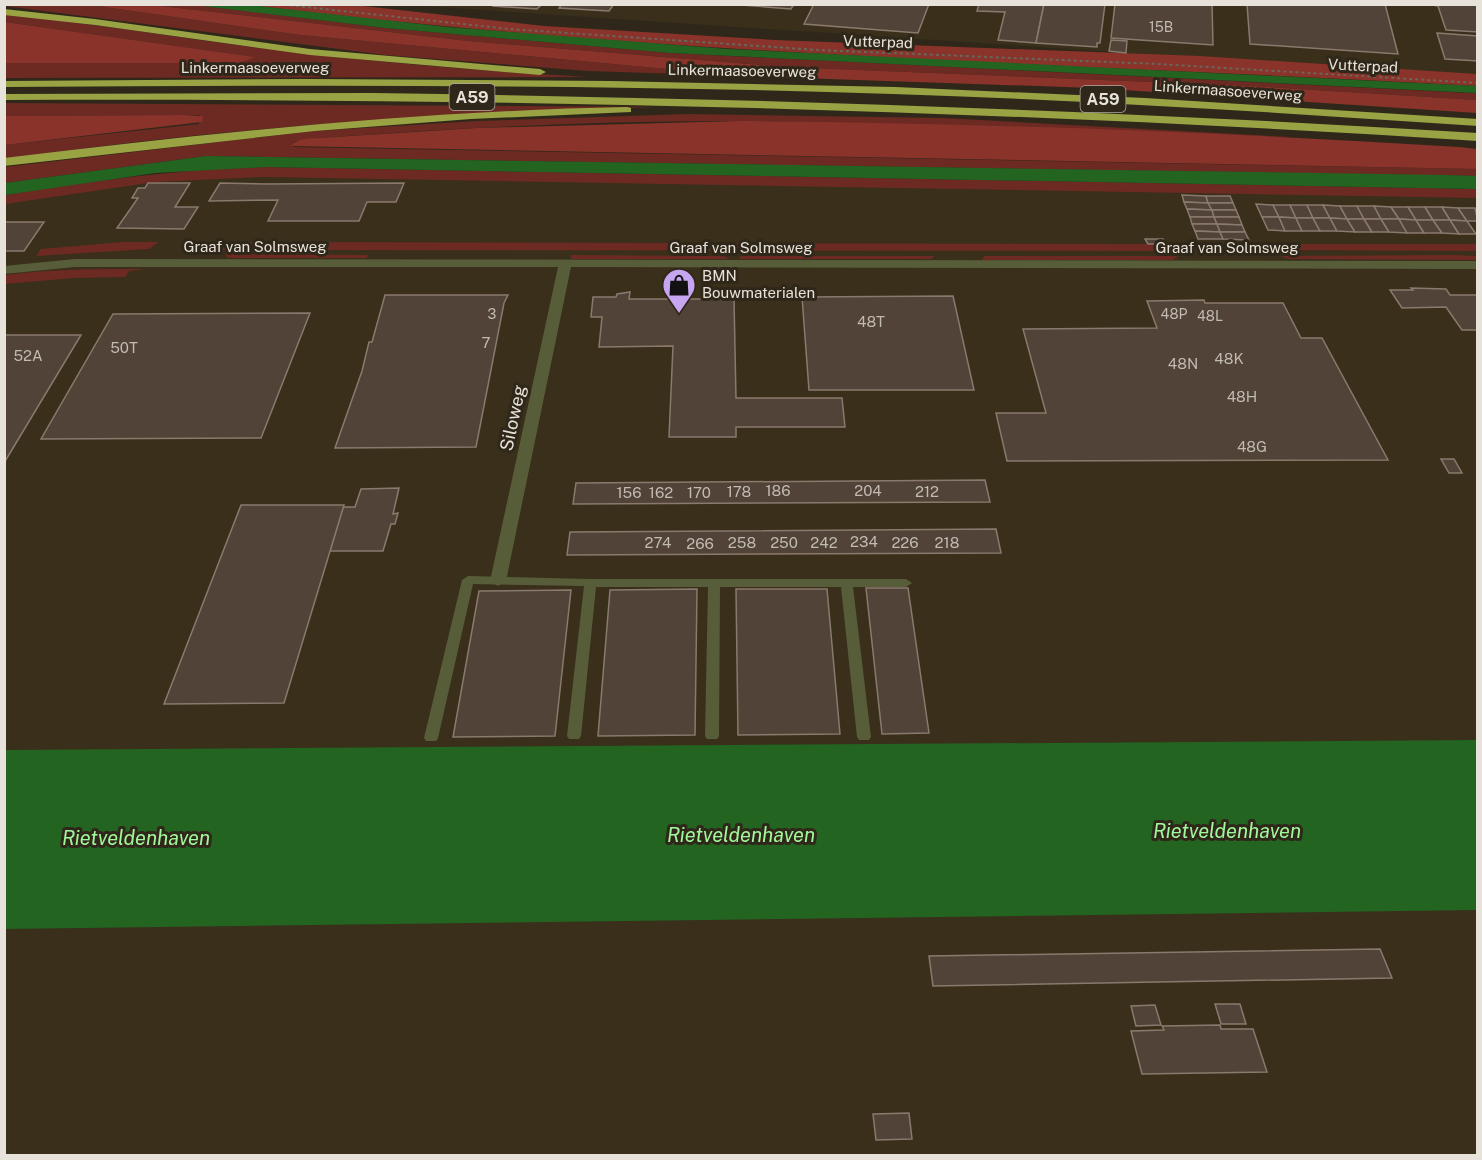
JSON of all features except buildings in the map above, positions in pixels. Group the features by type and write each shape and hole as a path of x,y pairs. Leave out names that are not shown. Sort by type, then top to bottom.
{"highway":[{"name":"A59","path":"4,12 393,61 542,72 745,81 814,88"},
{"name":"Linkermaasoeverweg","path":"4,84 557,83 814,88 1149,101 1478,123"},
{"name":"Linkermaasoeverweg","path":"4,97 561,97 939,107 1164,117 1478,137"},
{"name":"A59","path":"4,162 252,132 456,117 607,111 876,111 939,107"}],"street":[{"name":"Graaf van Solmsweg","path":"4,270 75,263 1478,265"},
{"name":"Siloweg","path":"498,581 565,264"}],"lane":[{"path":"431,738 468,580 590,583 906,583"},
{"path":"712,736 714,582"},
{"path":"574,736 590,583"},
{"path":"847,583 864,737"}],"path":[{"name":"Vutterpad","path":"278,4 509,29 807,50 1158,64 1478,83"}],"shaded area":[{"path":"4,5 91,5 300,35 742,76 588,71 385,55"},
{"path":"91,5 152,5 468,41 785,67 1251,86 1477,100 1477,113 1093,88 742,76 300,35"},
{"path":"152,5 195,5 386,28 671,53 1477,93 1477,100 1251,86 785,67 468,41"},
{"path":"250,5 354,5 544,26 775,40 1200,56 1477,74 1477,86 709,47 403,22"},
{"path":"408,5 1477,5 1477,76"},
{"path":"5,14 347,58 450,68 589,77 5,78 4,63 240,63 254,57 5,22"},
{"path":"5,22 255,57 240,63 5,63"},
{"path":"5,103 656,107 493,113 330,124 167,139 5,159 4,145 199,124 200,115 5,116"},
{"path":"689,114 943,118 1292,137 881,124 691,121 531,125 371,134 294,142 293,147 1478,169 1477,176 206,156 5,183 5,167 314,131 476,121"},
{"path":"5,116 203,116 202,122 5,145"},
{"path":"740,121 1100,129 1459,147 1477,149 1477,169 291,146 300,140 307,139 477,128"},
{"path":"266,167 1478,189 1477,198 263,177 155,182 5,204 5,195 70,185 135,176"},
{"path":"207,173 1477,194 1477,1155 5,1155 4,202"},
{"path":"122,242 159,242 149,249 36,256 41,249"},
{"path":"222,242 1166,244 1168,251 220,250"},
{"path":"1273,244 1477,244 1478,251 1277,250"},
{"path":"225,254 368,255 367,258 228,258"},
{"path":"571,255 719,256 727,257 727,259 571,259"},
{"path":"741,256 935,256 931,259 739,259"},
{"path":"984,256 1178,256 1173,260 982,260"},
{"path":"1280,256 1477,256 1477,260 1289,259"},
{"path":"145,269 129,271 125,277 74,278 5,284 5,275 22,273"}],"water":[{"path":"194,5 250,5 447,27 727,49 1477,86 1477,93 671,53 386,28"},
{"path":"206,156 1446,175 1477,176 1478,189 266,167 155,173 5,195 5,183"},
{"name":"Rietveldenhaven","path":"1477,740 1477,910 5,929 5,750"}],"place":[{"name":"BMN Bouwmaterialen","path":"679,314"}]}
